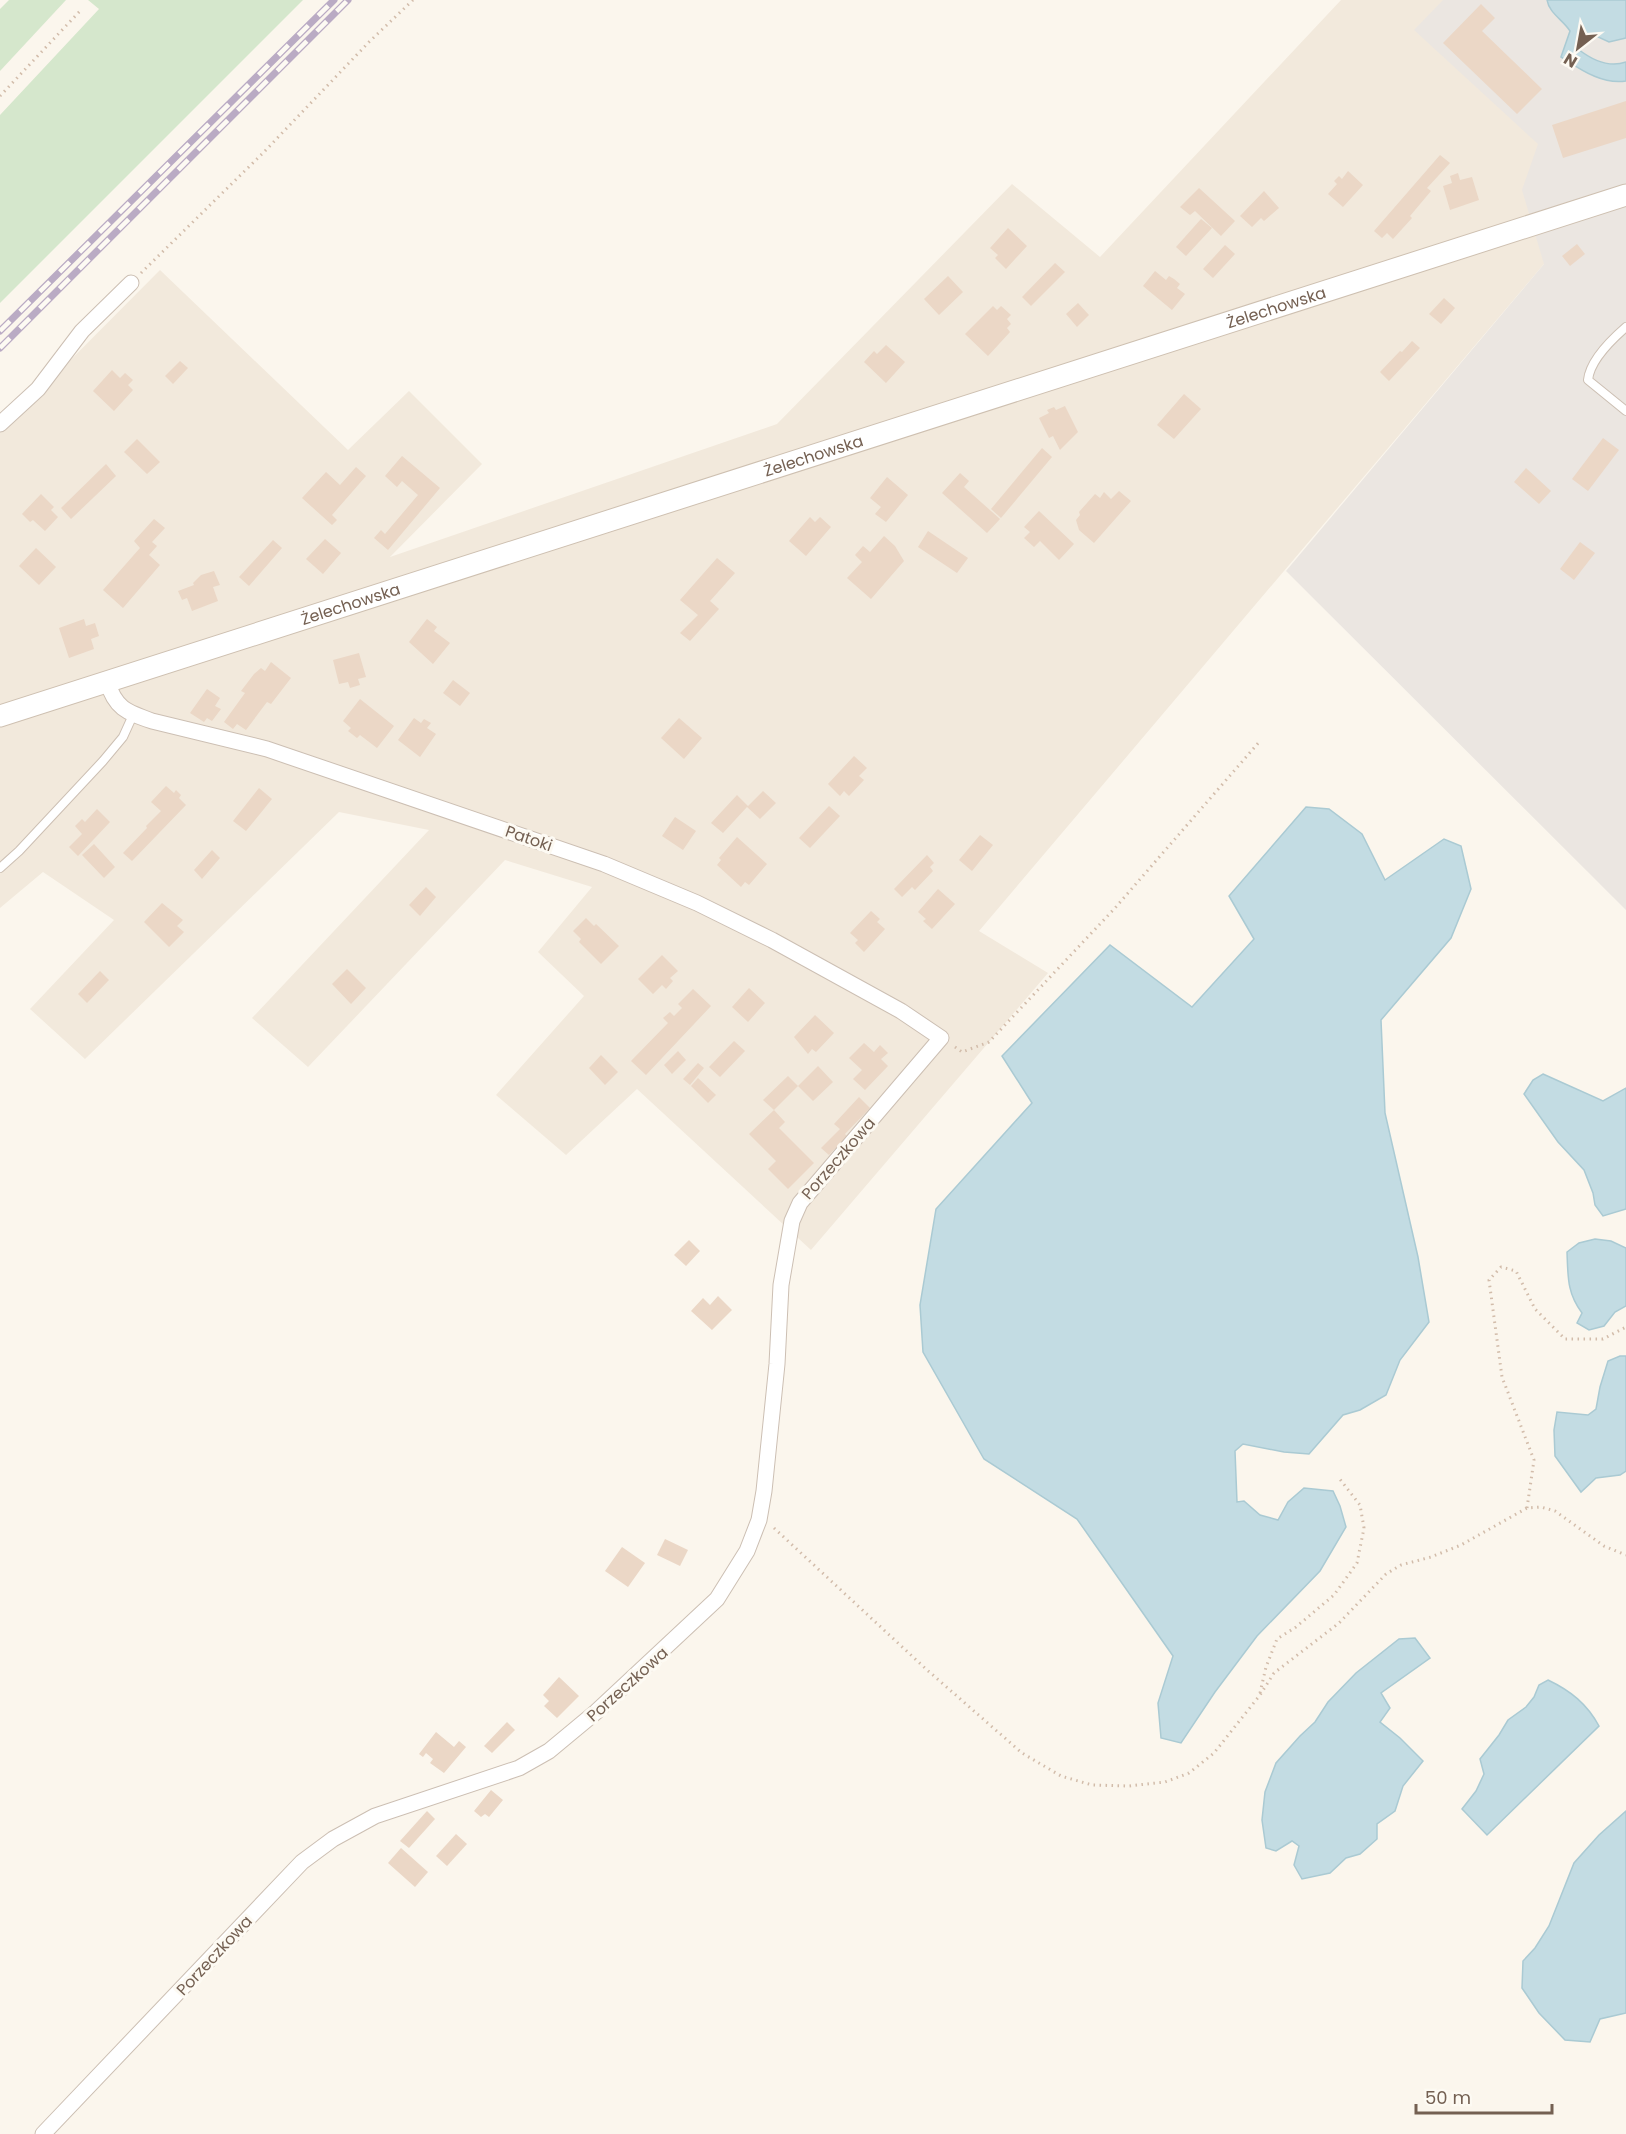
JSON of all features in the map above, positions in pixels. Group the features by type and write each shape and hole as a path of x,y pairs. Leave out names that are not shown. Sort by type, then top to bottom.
{"main road":[{"name":"Żelechowska","path":"0,716 1626,195"}],"street":[{"path":"0,424 38,389 82,331 131,283"},
{"name":"Patoki","path":"107,681 116,703 133,715 267,749 604,864 697,903 772,940 901,1011 941,1038"},
{"name":"Porzeczkowa","path":"43,2134 302,1862 333,1839 375,1816 519,1768 549,1751 596,1712 717,1599 747,1551 759,1520 776,1375 781,1285 792,1221 800,1203 941,1038"}],"lane":[{"path":"1626,327 1602,352 1589,372 1588,380 1626,411"},
{"path":"0,868 19,851 103,761 123,737 133,715"}],"path":[{"path":"131,283 413,0"},
{"path":"0,96 81,10"},
{"path":"941,1038 962,1052 989,1042 1115,908 1260,741"},
{"path":"1527,1508 1534,1461 1502,1377 1489,1280 1501,1267 1516,1271 1535,1309 1565,1339 1603,1339 1626,1327"},
{"path":"1260,1695 1266,1667 1277,1639 1296,1627 1334,1595 1357,1563 1364,1528 1362,1517 1359,1505 1339,1478"},
{"path":"759,1520 779,1531 926,1669 1022,1753 1061,1776 1092,1785 1129,1786 1165,1782 1189,1773 1214,1753 1260,1695 1274,1673 1339,1623 1386,1574 1401,1565 1431,1557 1461,1545 1527,1508 1541,1507 1555,1511 1604,1546 1626,1555"}],"shaded area":[{"path":"1341,0 1626,0 1544,264 979,931 1048,973 811,1250 637,1089 566,1155 496,1095 584,996 538,952 592,887 505,860 308,1067 252,1018 429,830 339,812 85,1059 30,1009 114,920 43,872 0,908 0,431 160,270 348,450 409,391 482,464 390,557 777,424 1012,184 1100,257"},
{"path":"1443,0 1626,0 1626,910 1286,571 1544,264 1522,190 1538,144 1414,30"}],"green space":[{"path":"9,0 66,0 0,71 0,9"},
{"path":"88,0 303,0 0,303 0,115 99,9"}],"water":[{"path":"1547,0 1626,0 1626,38 1609,42 1594,35 1582,37 1578,49 1601,62 1620,64 1626,62 1626,81 1608,81 1584,71 1561,57 1570,31 1550,9"},
{"path":"1306,807 1329,809 1362,834 1385,880 1444,839 1461,846 1471,889 1451,938 1381,1020 1385,1113 1418,1257 1429,1322 1400,1360 1386,1395 1360,1410 1343,1415 1309,1454 1243,1444 1235,1451 1237,1502 1244,1501 1260,1515 1278,1520 1288,1502 1304,1488 1333,1491 1346,1527 1320,1571 1257,1636 1215,1692 1181,1743 1161,1738 1158,1703 1173,1656 1077,1519 984,1459 923,1352 920,1305 936,1209 1032,1103 1002,1056 1110,945 1192,1007 1254,939 1229,896"},
{"path":"1543,1074 1603,1101 1626,1088 1626,1209 1603,1216 1595,1205 1584,1170 1558,1142 1524,1094 1533,1080"},
{"path":"1595,1239 1611,1241 1626,1248 1626,1306 1615,1312 1604,1326 1589,1330 1577,1323 1582,1313 1571,1292 1567,1252 1579,1243"},
{"path":"1626,1356 1626,1471 1620,1475 1596,1478 1581,1492 1555,1456 1554,1430 1557,1412 1588,1415 1596,1409 1608,1361"},
{"path":"1415,1638 1430,1658 1381,1693 1390,1708 1380,1722 1423,1761 1403,1786 1395,1811 1377,1824 1377,1839 1360,1854 1346,1858 1330,1873 1302,1879 1294,1865 1299,1846 1292,1841 1276,1851 1266,1848 1262,1820 1265,1792 1276,1763 1315,1722 1328,1702 1356,1673 1399,1639"},
{"path":"1548,1680 1578,1699 1599,1726 1487,1835 1462,1809 1476,1791 1484,1774 1480,1759 1508,1720 1526,1707 1534,1697 1539,1685"},
{"path":"1626,1811 1626,2013 1600,2019 1590,2042 1565,2040 1539,2013 1522,1988 1523,1961 1535,1948 1549,1926 1574,1863 1599,1835"}],"building":[{"path":"1481,4 1495,18 1482,31 1542,89 1517,114 1443,43"},
{"path":"1626,101 1626,138 1563,158 1552,125"},
{"path":"1440,155 1450,163 1427,188 1431,191 1410,216 1412,218 1393,239 1387,233 1382,238 1374,231"},
{"path":"1348,171 1363,185 1343,207 1328,194 1337,184 1334,181 1339,176 1342,179"},
{"path":"1458,173 1460,180 1472,177 1479,200 1450,210 1443,186 1452,183 1450,176"},
{"path":"1199,188 1235,221 1221,236 1195,211 1190,215 1180,207"},
{"path":"1264,191 1279,208 1264,221 1261,218 1252,227 1240,216"},
{"path":"1201,219 1212,228 1186,256 1176,247"},
{"path":"1008,228 1027,246 1006,269 995,258 998,255 990,248"},
{"path":"1577,244 1585,254 1570,266 1562,256"},
{"path":"1225,245 1235,254 1213,278 1203,269"},
{"path":"1055,263 1065,272 1031,306 1022,297"},
{"path":"1155,271 1166,280 1169,276 1174,279 1180,284 1177,288 1185,294 1172,310 1143,286"},
{"path":"948,276 963,292 939,315 924,299"},
{"path":"1444,298 1455,308 1441,324 1429,314"},
{"path":"1078,303 1089,315 1077,327 1066,314"},
{"path":"993,306 997,310 1001,306 1011,315 1007,319 1011,324 1007,328 1010,332 988,356 965,334"},
{"path":"1412,341 1420,348 1389,381 1380,372"},
{"path":"886,345 905,362 886,383 864,362 874,351 877,354"},
{"path":"180,361 188,368 173,384 165,376"},
{"path":"112,370 120,378 125,373 133,380 128,385 133,390 114,411 93,391"},
{"path":"1184,394 1201,409 1174,439 1157,425"},
{"path":"1065,406 1078,432 1060,450 1053,436 1049,438 1039,418 1049,413 1047,410 1054,407 1056,410"},
{"path":"1603,438 1619,450 1588,491 1572,479"},
{"path":"137,439 160,462 147,474 124,452"},
{"path":"1042,448 1052,457 1001,518 991,509"},
{"path":"402,456 440,488 388,550 374,538 381,530 385,534 418,495 402,481 397,487 385,476"},
{"path":"106,464 116,476 71,519 61,508"},
{"path":"356,467 366,476 332,515 337,520 332,525 302,498 326,472 340,485"},
{"path":"1526,468 1551,491 1539,504 1514,482"},
{"path":"960,473 969,481 964,487 1000,519 987,533 942,493"},
{"path":"887,477 908,495 886,522 875,514 881,507 870,498"},
{"path":"1119,491 1131,501 1094,543 1079,530 1076,520 1080,515 1079,512 1095,494 1100,498 1104,492 1111,499"},
{"path":"41,494 54,507 51,510 58,517 45,531 22,514"},
{"path":"1039,511 1074,544 1059,560 1040,541 1034,547 1024,538 1030,532 1024,527"},
{"path":"810,517 815,522 820,517 831,527 806,556 789,541"},
{"path":"154,519 165,528 152,542 157,546 149,555 160,565 123,608 103,590 140,548 134,541"},
{"path":"928,531 968,558 957,573 918,547"},
{"path":"884,536 895,546 904,561 871,599 847,578 862,562 855,555 863,546 870,552"},
{"path":"325,539 341,553 323,574 306,559"},
{"path":"273,540 282,548 249,586 239,577"},
{"path":"1580,542 1595,553 1574,580 1560,569"},
{"path":"36,548 56,567 39,585 19,566"},
{"path":"717,558 735,573 710,601 719,609 690,641 680,633 698,615 680,600"},
{"path":"214,571 220,585 213,587 218,601 192,611 187,598 182,600 178,591 194,585 193,583 201,575"},
{"path":"84,619 86,626 95,623 99,636 91,639 94,649 69,658 59,628"},
{"path":"427,619 437,627 434,631 450,643 433,664 409,642"},
{"path":"359,653 366,677 358,679 360,685 350,688 348,682 339,684 333,660"},
{"path":"271,662 291,678 271,704 267,702 246,730 237,724 233,729 224,722 245,693 241,691 254,674 261,668 265,671"},
{"path":"453,680 470,693 460,706 443,693"},
{"path":"207,689 220,698 215,706 221,709 212,721 207,718 204,722 190,713"},
{"path":"360,699 394,726 377,748 360,735 357,738 348,731 351,728 343,721"},
{"path":"414,718 421,723 424,719 431,723 427,728 436,734 420,757 398,740"},
{"path":"679,718 702,738 684,759 661,738"},
{"path":"854,756 867,768 859,776 864,780 849,796 844,791 840,796 828,784"},
{"path":"166,786 174,793 176,790 181,795 179,798 186,805 132,861 123,853 161,811 151,802"},
{"path":"259,788 272,799 246,831 233,821"},
{"path":"763,791 776,803 760,819 747,807 723,833 711,823 737,795 748,806"},
{"path":"829,806 840,816 810,848 799,838"},
{"path":"97,809 110,822 78,856 69,847 82,834 75,826 82,819 85,822"},
{"path":"675,817 696,831 683,850 662,836"},
{"path":"980,835 993,845 972,871 959,860"},
{"path":"737,837 767,864 749,885 745,882 741,887 717,865 721,860 719,858"},
{"path":"94,844 115,867 104,878 82,855"},
{"path":"212,850 220,858 202,879 194,870"},
{"path":"927,855 934,863 930,867 933,871 915,890 912,887 902,897 894,889"},
{"path":"426,887 436,897 420,916 409,905"},
{"path":"938,889 955,904 932,929 923,921 926,919 918,912"},
{"path":"162,903 183,920 177,926 184,932 169,947 144,922"},
{"path":"871,911 880,919 877,922 885,929 864,952 855,943 858,940 850,933"},
{"path":"586,918 594,926 596,924 619,946 601,964 579,942 581,939 573,931"},
{"path":"662,955 678,971 670,978 673,981 666,989 662,985 653,994 638,979"},
{"path":"347,969 366,988 351,1004 332,984"},
{"path":"100,971 109,980 87,1003 78,994"},
{"path":"749,988 765,1003 748,1022 732,1007"},
{"path":"693,989 711,1006 646,1075 631,1061 668,1023 663,1018 670,1012 674,1016 682,1008 678,1004"},
{"path":"815,1015 834,1033 816,1052 812,1049 808,1054 794,1037"},
{"path":"734,1041 745,1051 720,1077 709,1067"},
{"path":"864,1043 874,1052 880,1045 888,1053 881,1059 888,1066 865,1090 853,1079 862,1070 849,1058"},
{"path":"678,1051 686,1060 672,1074 664,1065"},
{"path":"601,1055 618,1072 605,1085 589,1068"},
{"path":"698,1063 704,1068 690,1085 683,1079"},
{"path":"818,1066 833,1082 813,1101 798,1086"},
{"path":"788,1076 798,1086 774,1110 763,1100"},
{"path":"698,1078 716,1095 708,1103 691,1086"},
{"path":"859,1097 870,1108 829,1155 821,1148 840,1129 834,1124"},
{"path":"774,1110 785,1122 779,1128 814,1163 788,1189 768,1169 776,1161 749,1134"},
{"path":"689,1240 700,1251 686,1266 674,1255"},
{"path":"718,1296 732,1310 712,1330 691,1311 703,1298 710,1305"},
{"path":"665,1539 688,1550 680,1566 657,1555"},
{"path":"622,1547 645,1563 628,1587 605,1571"},
{"path":"559,1677 579,1696 557,1718 544,1706 549,1701 543,1695"},
{"path":"507,1722 515,1730 492,1753 484,1746"},
{"path":"436,1732 454,1747 459,1741 466,1747 444,1773 430,1763 433,1759 426,1753 423,1757 419,1754"},
{"path":"491,1790 503,1800 489,1817 485,1814 481,1817 474,1811"},
{"path":"427,1811 435,1819 409,1848 400,1841"},
{"path":"456,1834 467,1844 447,1866 436,1856"},
{"path":"401,1848 428,1872 415,1887 388,1863"}],"railway":[{"path":"0,331 334,0"},
{"path":"0,348 348,0"}]}
